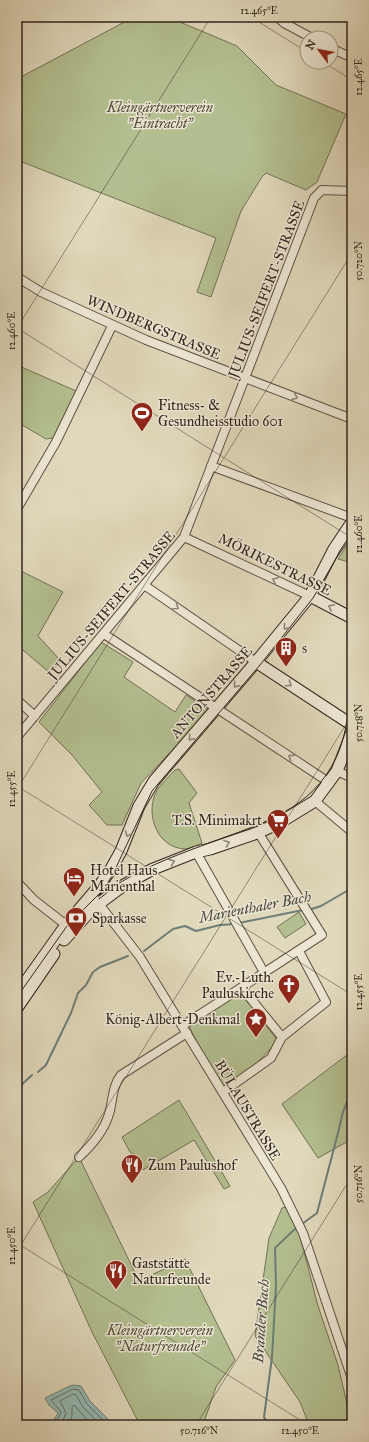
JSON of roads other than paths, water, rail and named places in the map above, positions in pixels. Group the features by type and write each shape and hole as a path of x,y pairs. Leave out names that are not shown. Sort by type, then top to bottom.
{"main road":[{"name":"ANTONSTRASSE","path":"95,899 100,885 111,869 120,851 139,806 154,781 256,662 310,596 334,549 352,522"},
{"name":"MÖRIKESTRASSE","path":"310,596 352,618"},
{"path":"256,662 352,725"},
{"path":"17,994 69,927 95,899 153,869 196,852 210,849 258,832 279,823 315,801 330,783 337,771 352,732"},
{"path":"111,869 113,879 124,884"},
{"path":"17,1008 69,927"}],"street":[{"path":"17,20 24,17"},
{"path":"278,17 284,23 299,31"},
{"path":"339,52 352,58"},
{"name":"JULIUS-SEIFERT-STRASSE","path":"17,737 184,537 314,198 322,190 352,191"},
{"name":"WINDBERGSTRASSE","path":"17,277 41,292 112,326 352,419"},
{"path":"17,510 56,442 112,326"},
{"path":"211,466 352,518"},
{"name":"MÖRIKESTRASSE","path":"184,537 310,596"},
{"path":"144,585 256,662"},
{"path":"104,634 330,783"},
{"path":"17,700 35,716"},
{"path":"337,771 352,778"},
{"path":"315,801 352,832"},
{"path":"182,1026 322,935 258,832"},
{"path":"196,852 261,968"},
{"path":"17,882 34,900 69,927"},
{"name":"BÜLAUSTRASSE","path":"95,899 140,957 281,1188 303,1233 349,1357 352,1379"},
{"path":"222,1092 271,1058 282,1037 326,1002 299,951"},
{"path":"242,988 282,1037"},
{"path":"79,1157 91,1145 106,1121 116,1081 121,1075 187,1034"}],"water":[{"path":"72,1385 81,1386 90,1401 114,1425 51,1425 58,1413 49,1405 45,1398"}],"waterway":[{"name":"Marienthaler Bach","path":"309,910 321,906 352,888"},
{"name":"Marienthaler Bach","path":"239,923 303,910"},
{"name":"Marienthaler Bach","path":"144,951 173,929 185,926 196,931 220,925 235,924"},
{"name":"Marienthaler Bach","path":"38,1072 46,1065 71,1013 78,993 86,985 93,972 100,967 128,956"},
{"name":"Marienthaler Bach","path":"17,1089 32,1075"},
{"name":"Brander Bach","path":"302,1224 317,1213 343,1112 352,1089"},
{"name":"Brander Bach","path":"269,1425 264,1417 272,1357 276,1286 275,1248 297,1227"}],"tram line":[{"path":"17,997 67,926 103,890 112,876 152,791 260,665 313,598 337,557 352,536"},
{"path":"99,899 121,882 143,870 177,855 267,821 299,802 326,776 336,758 344,733 352,690"}],"place":[{"name":"Fitness- & Gesundheisstudio 601","path":"142,432"},
{"name":"s","path":"286,668"},
{"name":"T.S. Minimakrt","path":"278,840"},
{"name":"Hotel Haus Marienthal","path":"74,898"},
{"name":"Sparkasse","path":"76,938"},
{"name":"Ev.-Luth. Pauluskirche","path":"289,1004"},
{"name":"König-Albert-Denkmal","path":"256,1038"},
{"name":"Zum Paulushof","path":"132,1184"},
{"name":"Gaststätte Naturfreunde","path":"116,1290"}],"park label":[{"name":"Kleingärtnerverein \"Eintracht\"","path":"160,116"},
{"name":"Kleingärtnerverein \"Naturfreunde\"","path":"160,1338"}]}
